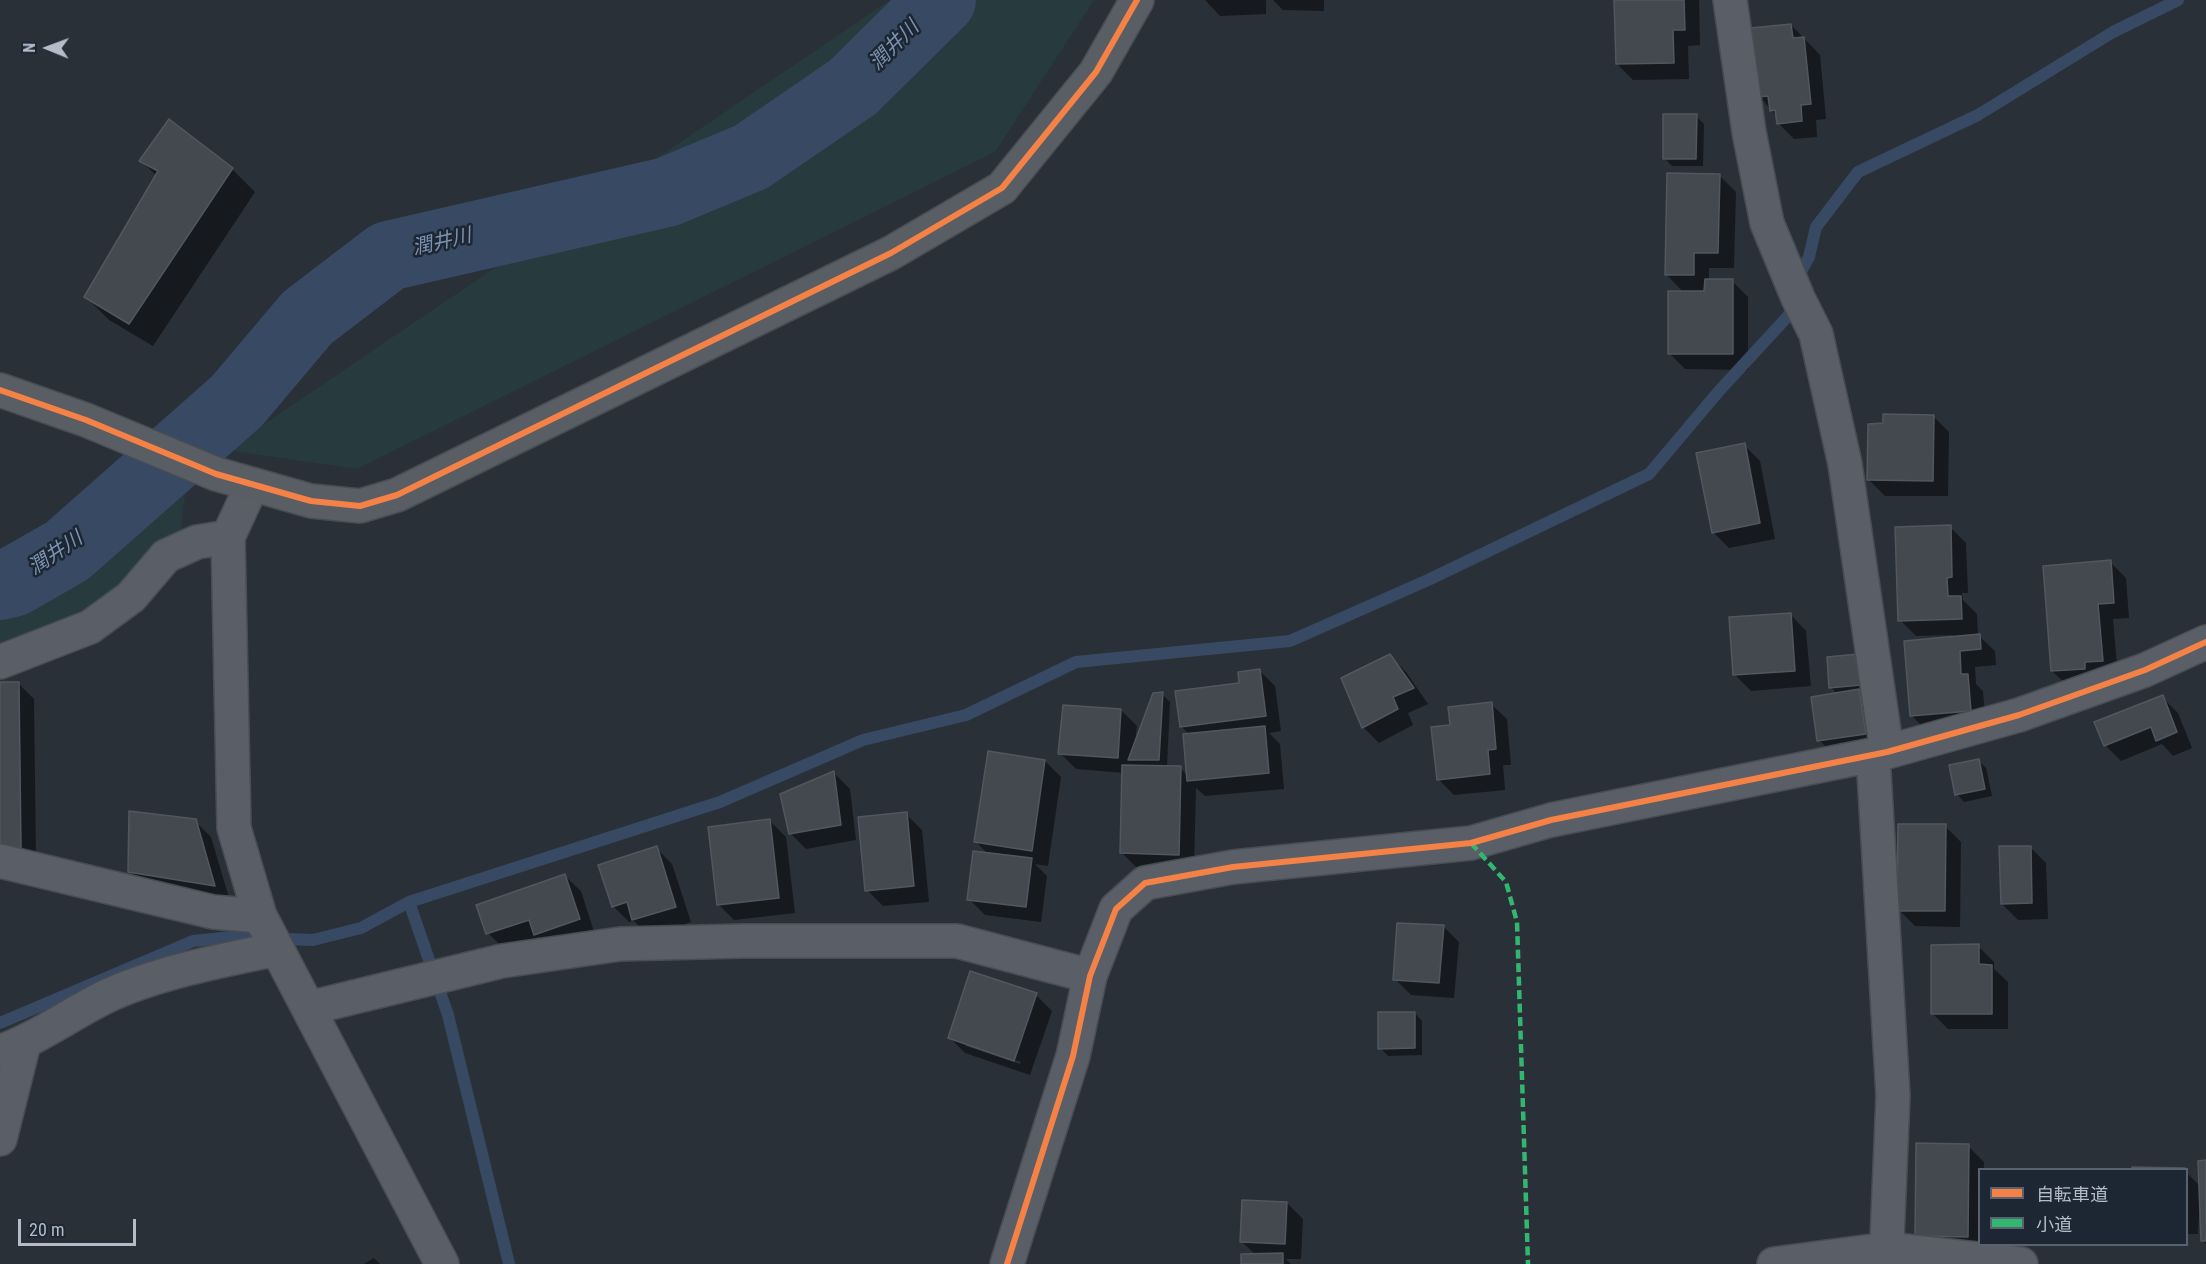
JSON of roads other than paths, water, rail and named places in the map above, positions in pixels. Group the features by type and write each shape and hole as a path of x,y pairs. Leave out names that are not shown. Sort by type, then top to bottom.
{"street":[{"path":"0,390 86,420 216,474 311,501 360,506 397,495 891,253 1002,188 1096,72 1137,0"},
{"path":"1730,0 1749,132 1767,223 1798,298 1816,334 1845,464 1880,754 1893,1096 1887,1257"},
{"path":"252,485 228,537 234,828 260,915 442,1264"},
{"path":"0,662 90,627 130,597 166,556 197,542 228,537"},
{"path":"1007,1264 1072,1056 1090,976 1116,909 1145,883 1233,867 1471,843 1551,820 1880,754 2019,716 2145,670 2206,642"},
{"path":"0,861 213,912 260,915"},
{"path":"309,1008 502,961 620,945 742,941 957,941 1090,976"},
{"path":"0,1139 12,1048 106,997 170,975 277,949"},
{"path":"1774,1264 1887,1257 2021,1264"}],"waterway":[{"name":"潤井川","path":"0,585 13,582 67,551 237,401 307,318 388,256 667,192 751,157 853,87 941,0"},
{"path":"1796,281 1809,257 1816,227 1858,172 1978,115 2113,32 2178,0"},
{"path":"0,1023 193,941 232,937 313,940 361,928 409,902 720,802 863,740 966,715 1076,662 1290,641 1428,580 1649,474 1719,391 1789,315 1792,301"},
{"path":"409,902 448,1015 509,1264"}]}
